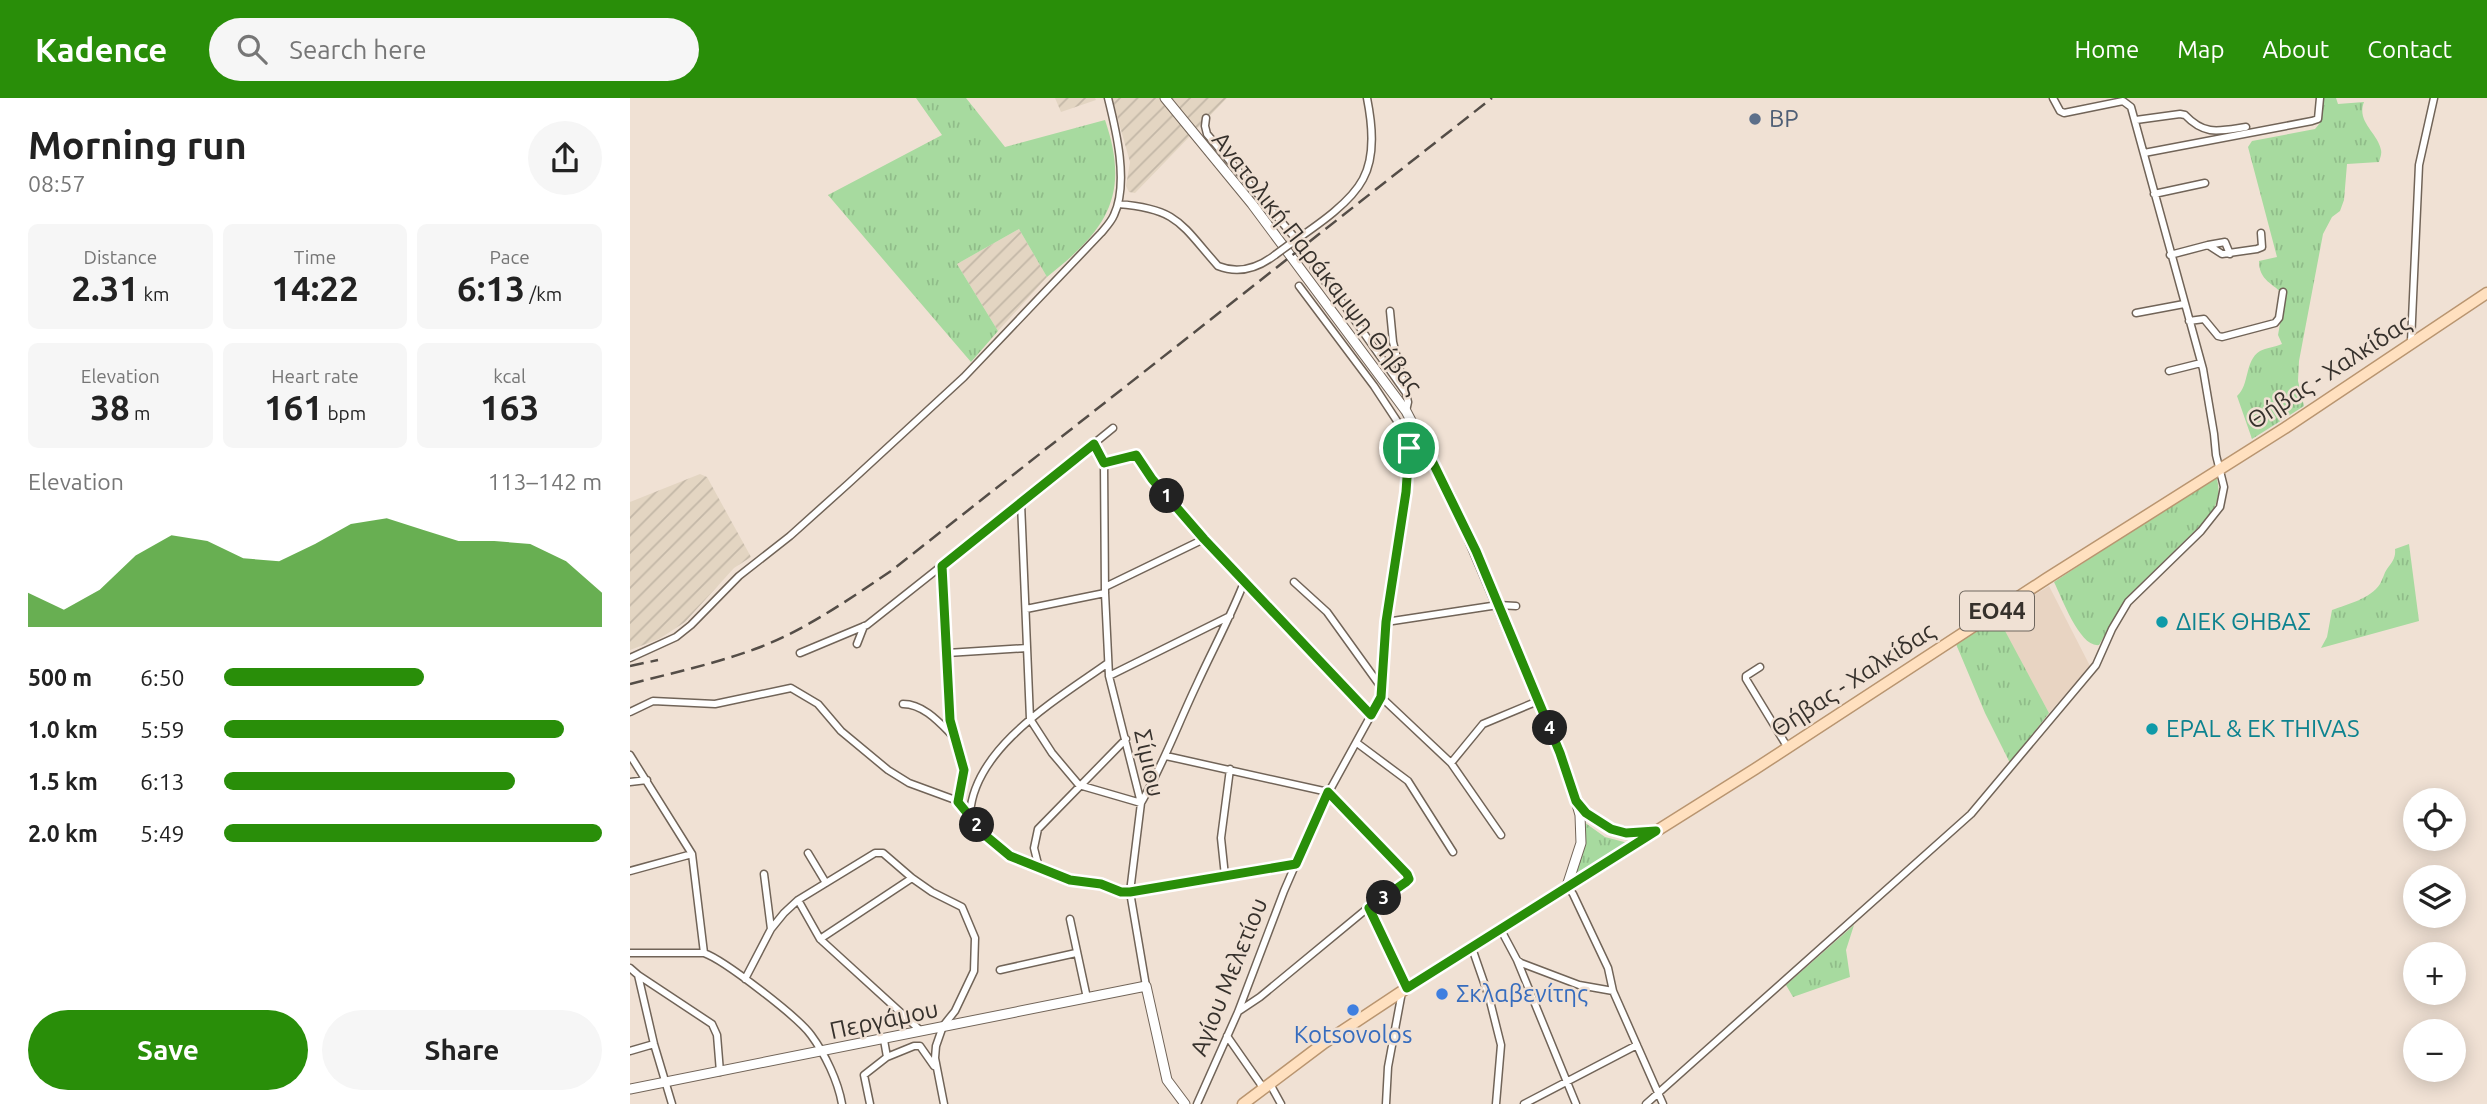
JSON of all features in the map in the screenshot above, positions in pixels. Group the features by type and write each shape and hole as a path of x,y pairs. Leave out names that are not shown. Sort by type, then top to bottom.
{"main road":[{"name":"Ανατολική Παράκαμψη Θήβας","path":"1165,98 1252,204 1415,426 1450,495 1498,605 1560,753 1576,801 1580,815 1581,843 1567,886"},
{"name":"Θήβας - Χαλκίδας","path":"1243,1104 1324,1043 1404,990 1788,748 2220,467 2285,428 2487,293"},
{"path":"1576,801 1586,813 1611,829 1626,833 1656,831"},
{"name":"Περγάμου","path":"630,1089 822,1053 1146,986"},
{"name":"Σίμιου","path":"1146,986 1167,1080 1185,1104"}],"street":[{"path":"630,658 669,641 691,625 739,576 790,536 964,377 1101,233 1114,215 1118,204 1120,177 1118,148 1108,98"},
{"path":"1118,204 1149,208 1171,216 1218,266 1240,270 1258,266 1341,205 1364,178 1373,134 1367,98"},
{"path":"1646,1104 1813,957 1874,899 1944,841 1988,795 2096,665 2127,602 2211,521 2223,497 2224,487 2201,363 2131,107 2123,101 2084,105 2063,113 2053,98"},
{"path":"2144,153 2318,119 2320,98"},
{"path":"2411,342 2420,165 2434,98"},
{"path":"2136,120 2180,114 2185,115 2197,127 2247,131"},
{"path":"1206,118 1208,134 1296,239"},
{"path":"2245,118 2247,131"},
{"path":"2154,194 2205,183"},
{"path":"2208,244 2222,254 2230,254 2262,247 2261,233"},
{"path":"2170,254 2225,242 2230,254"},
{"path":"1314,268 1344,305 1406,393"},
{"path":"1299,286 1374,386 1399,424 1409,448"},
{"path":"2189,321 2204,319 2222,338 2275,323 2279,318 2283,292"},
{"path":"2136,313 2184,304"},
{"path":"1390,311 1393,342 1406,393 1406,411"},
{"path":"2169,371 2201,363"},
{"name":"Αγίου Μελετίου","path":"1197,1104 1238,1012 1284,891 1328,792 1381,697 1386,622 1406,492 1409,448 1415,426"},
{"path":"800,653 864,626 1114,428"},
{"path":"1094,444 1104,463 1136,455 1152,479 1204,539 1371,715"},
{"name":"Σίμιου","path":"1104,463 1109,676 1141,803 1130,892 1146,986"},
{"path":"1021,503 1030,719 1052,753 1079,785 1141,803 1166,756 1245,580"},
{"path":"1026,609 1105,590 1204,539"},
{"path":"942,566 952,735 964,770 958,802"},
{"path":"1294,582 1326,612 1381,688"},
{"path":"1386,622 1498,605 1516,606"},
{"path":"1109,676 1231,616"},
{"path":"857,644 864,626"},
{"path":"947,653 1027,648"},
{"path":"970,814 976,789 1006,740 1030,719 1108,663"},
{"path":"1760,667 1746,676 1746,679 1788,748"},
{"path":"630,712 653,701 715,704 791,688 818,704 841,731 888,771 920,788 958,802 986,836 1004,851 1039,869 1070,880 1101,884 1121,892 1296,864"},
{"path":"1381,697 1451,763 1501,835"},
{"path":"1451,763 1483,724 1538,701"},
{"path":"903,704 926,711 952,735"},
{"path":"1039,869 1034,848 1038,829 1126,739"},
{"path":"1357,743 1408,782 1453,852"},
{"path":"630,755 692,853 704,953"},
{"path":"1166,756 1328,792 1409,879 1238,1012"},
{"path":"1225,876 1221,838 1230,769"},
{"path":"630,782 647,780"},
{"path":"745,979 771,929 797,900 878,852 883,853 932,892 962,907 975,937 974,971 955,1012 943,1026 936,1046 937,1071 944,1104"},
{"path":"630,870 692,853"},
{"path":"808,853 826,883"},
{"path":"764,874 771,929"},
{"path":"820,939 912,878"},
{"path":"1567,886 1608,968 1613,991 1663,1104"},
{"path":"797,900 820,939 922,1031"},
{"path":"1369,908 1404,990 1388,1067 1386,1104"},
{"path":"1070,919 1087,998"},
{"path":"1501,930 1517,960 1565,1083 1576,1104"},
{"path":"1472,948 1489,997 1501,1045 1496,1104"},
{"path":"630,953 704,953 745,979 802,1025 822,1053 842,1104"},
{"path":"1000,970 1076,953"},
{"path":"1517,960 1579,985 1613,991"},
{"path":"630,968 712,1024 718,1035 720,1072"},
{"path":"638,975 671,1104"},
{"path":"1227,1036 1281,1104"},
{"path":"884,1040 887,1057"},
{"path":"630,1051 654,1044"},
{"path":"1524,1104 1637,1045"},
{"path":"870,1104 864,1075 887,1057 920,1046 937,1071"}],"shaded area":[{"path":"1055,98 1095,98 1096,100 1061,112"},
{"path":"1112,98 1227,98 1135,193 1129,192 1126,186 1130,162"},
{"path":"1019,229 1047,277 998,331 957,264"},
{"path":"700,474 707,477 751,557 734,568 685,622 659,639 630,650 630,502"},
{"path":"2049,586 2090,666 2049,713 2003,629 2033,609 2028,599"}],"green space":[{"path":"916,98 966,98 1005,147 1105,120 1112,147 1114,191 1108,209 1085,243 1047,277 1019,229 957,264 998,331 971,362 828,195 942,135"},
{"path":"2319,98 2336,98 2338,104 2364,102 2363,116 2379,144 2381,154 2379,162 2347,164 2344,200 2340,211 2332,217 2323,234 2299,361 2298,381 2304,406 2252,439 2237,396 2244,386 2255,355 2282,344 2278,335 2285,296 2261,273 2259,261 2277,257 2248,147 2252,141 2315,129 2320,123"},
{"path":"2216,476 2218,496 2210,516 2127,597 2099,645 2085,639 2072,621 2054,582"},
{"path":"2409,544 2419,621 2321,648 2327,637 2332,610 2371,594 2380,584 2393,560 2395,549"},
{"path":"2028,599 2034,609 2004,629 2049,713 2010,763 1985,713 1956,644"},
{"path":"1584,822 1605,837 1628,843 1575,874 1584,850"},
{"path":"1854,925 1846,950 1850,977 1793,997 1786,985"}],"railway":[{"path":"630,684 724,659 773,642 825,614 891,571 1492,98"},
{"path":"630,666 658,660"}],"place":[{"name":"BP","path":"1755,119"},
{"name":"ΔΙΕΚ ΘΗΒΑΣ","path":"2162,622"},
{"name":"EPAL & EK THIVAS","path":"2152,729"},
{"name":"Σκλαβενίτης","path":"1442,994"},
{"name":"Kotsovolos","path":"1353,1010"}],"route":[{"path":"1415,426 1476,551 1560,753 1576,801 1586,813 1611,829 1626,833 1656,831 1407,988 1369,908 1406,882 1409,879 1407,874 1328,792 1296,864 1130,892 1052,874 1010,856 986,836 958,802 964,770 958,746 952,735 950,720 942,566 1094,444 1104,463 1136,455 1152,479 1204,539 1371,715 1381,697 1386,622 1406,492 1409,448 1415,426"}]}
